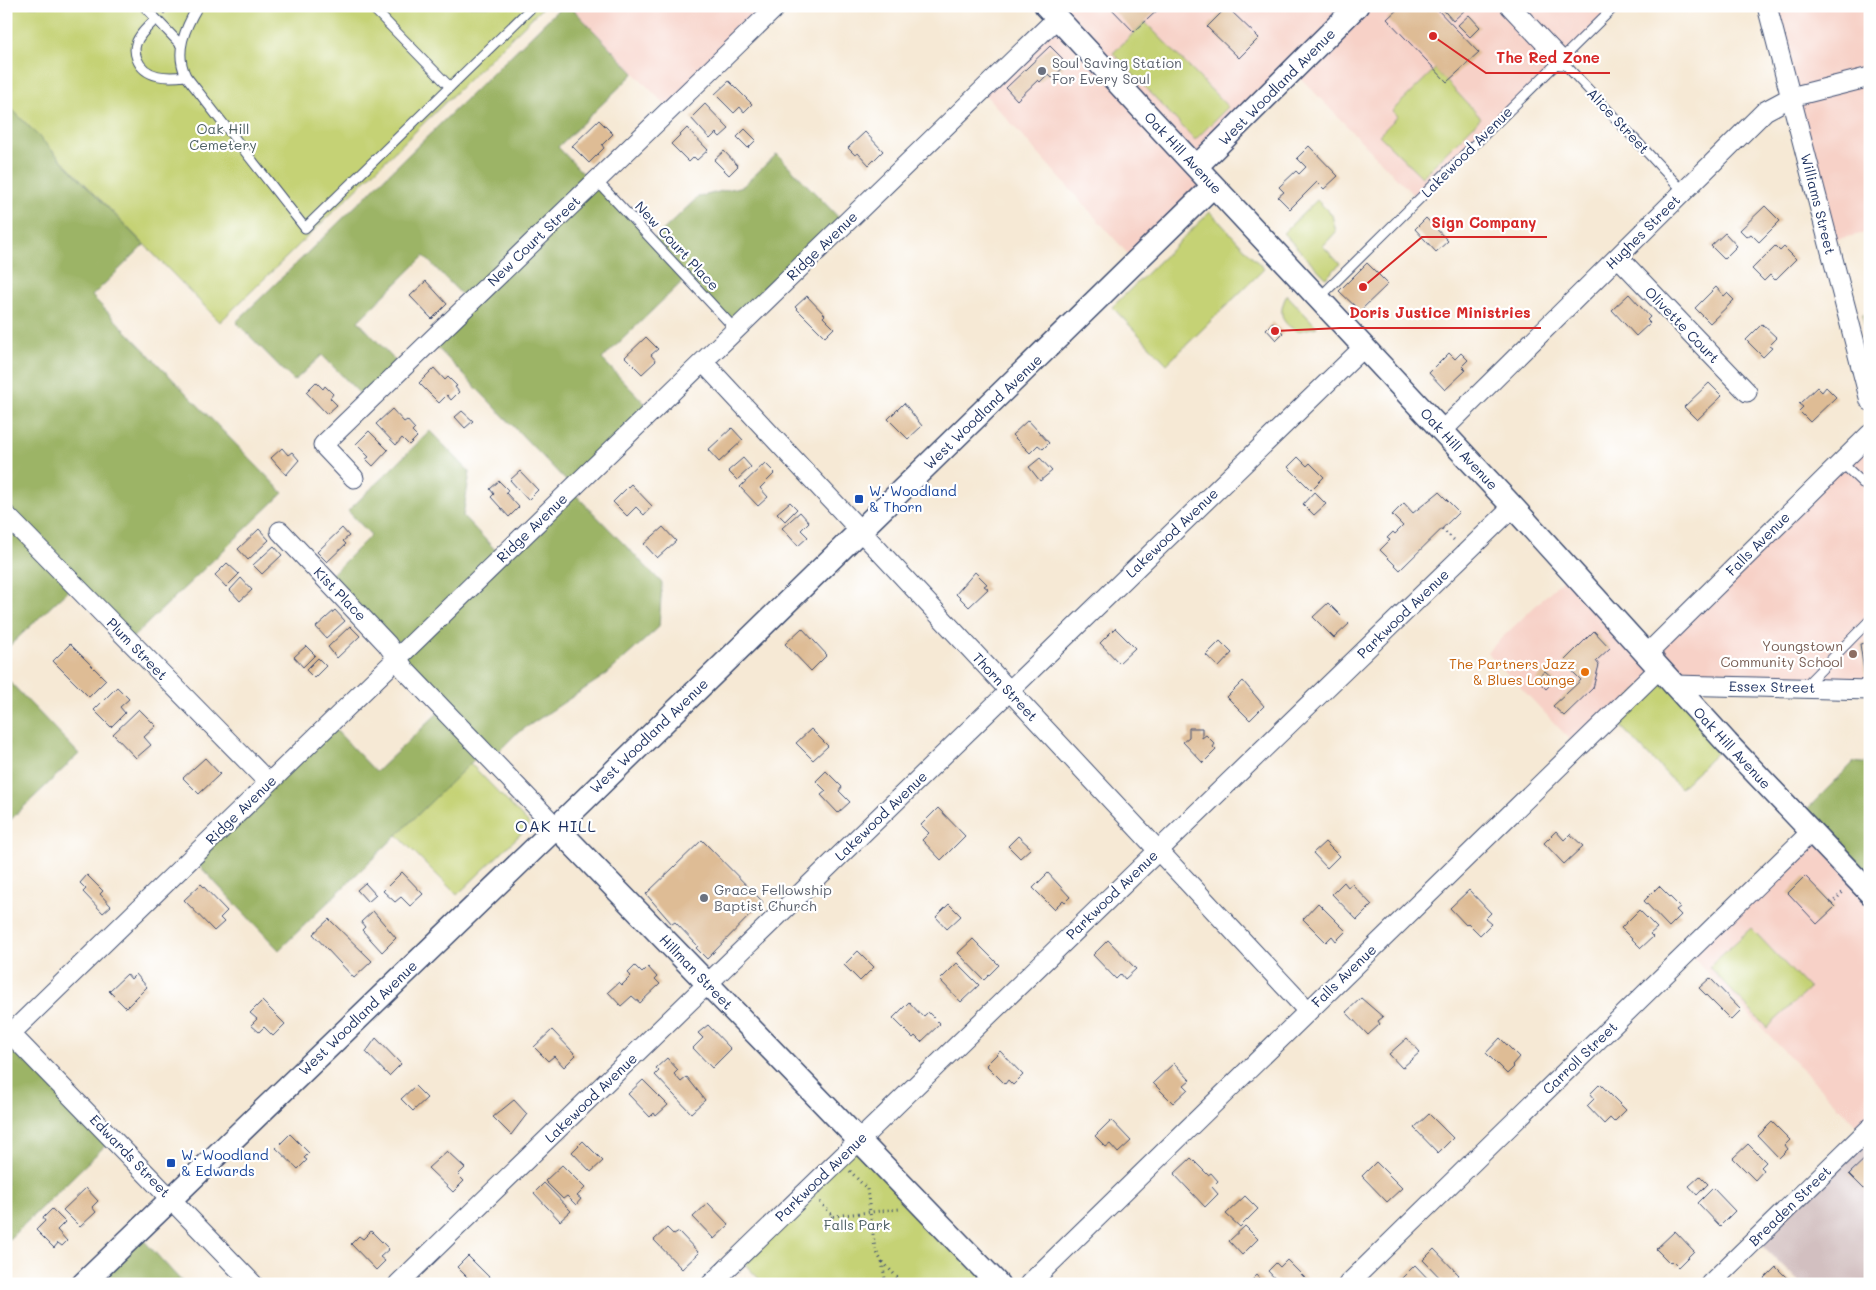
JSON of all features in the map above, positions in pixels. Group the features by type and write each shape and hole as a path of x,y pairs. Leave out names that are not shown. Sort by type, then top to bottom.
{"street":[{"name":"New Court Street","path":"354,478 323,445 777,6"},
{"name":"West Woodland Avenue","path":"1196,167 1357,6"},
{"name":"Alice Street","path":"1510,6 1560,60"},
{"name":"Williams Street","path":"1768,6 1870,402"},
{"name":"Oak Hill Avenue","path":"1052,12 1513,507 1660,670 1870,893"},
{"name":"Ridge Avenue","path":"8,1033 736,330 1052,12"},
{"name":"Hughes Street","path":"1442,431 1765,111 1791,97 1870,77"},
{"name":"West Woodland Avenue","path":"83,1284 556,827 1213,186"},
{"name":"Olivette Court","path":"1618,257 1747,392"},
{"name":"Lakewood Avenue","path":"398,1284 1364,347"},
{"name":"Thorn Street","path":"702,362 1308,1011"},
{"name":"Falls Avenue","path":"1029,1284 1660,670 1841,462 1870,434"},
{"name":"Parkwood Avenue","path":"711,1284 1513,507"},
{"name":"Plum Street","path":"6,515 269,783"},
{"name":"Kist Place","path":"280,531 398,658"},
{"name":"Hillman Street","path":"398,658 405,670 998,1284"},
{"name":"Essex Street","path":"1660,670 1803,688 1870,690"},
{"name":"Carroll Street","path":"1348,1284 1812,832"},
{"name":"Edwards Street","path":"8,1033 172,1198 253,1284"},
{"name":"Breaden Street","path":"1710,1284 1870,1128"}],"lane":[{"path":"144,6 181,45"},
{"path":"198,6 185,29 181,45 182,67 186,76 304,228 533,6"},
{"path":"371,6 450,87"},
{"name":"Lakewood Avenue","path":"1319,298 1615,6"},
{"path":"156,19 136,42 134,52 139,64 147,72 155,76 168,78 186,76"},
{"name":"Alice Street","path":"1560,60 1684,192"},
{"name":"New Court Place","path":"597,181 736,330"},
{"path":"1841,462 1870,490"},
{"path":"1803,688 1870,620"}],"path":[{"path":"1442,529 1454,540"},
{"path":"1831,904 1844,891"},
{"path":"850,1171 866,1189 875,1249 882,1262 903,1284"},
{"path":"866,1189 871,1185"},
{"path":"819,1202 833,1216"},
{"path":"827,1221 833,1216 902,1209"},
{"path":"882,1262 886,1284"}],"shaded area":[{"path":"570,6 777,6 670,110"},
{"path":"1046,6 1615,6 1418,200 1293,70 1196,167 1213,186 1136,263 982,91 1057,18"},
{"path":"1767,6 1870,6 1870,232 1828,241"},
{"path":"1870,434 1870,690 1673,685 1578,748 1487,652 1571,572 1641,649"},
{"path":"1811,832 1870,893 1870,1284 1801,1284 1756,1238 1864,1133 1688,952"},
{"path":"1870,1128 1870,1284 1801,1284 1756,1239"}],"green space":[{"name":"Oak Hill Cemetery","path":"6,6 544,6 220,322 6,103 6,95 13,89 6,82"},
{"path":"562,6 570,6 634,73 558,147 593,184 653,240 698,197 743,186 777,154 845,224 736,330 687,277 602,359 652,411 573,488 431,341 470,303 424,256 358,321 403,369 368,402 322,355 294,381 236,322"},
{"path":"1145,22 1228,107 1195,140 1113,53"},
{"path":"1435,69 1481,118 1422,177 1379,135 1398,116 1392,111"},
{"path":"6,103 144,245 92,296 283,493 129,641 74,585 6,649"},
{"path":"1317,200 1332,215 1336,232 1323,246 1340,264 1326,278 1283,233"},
{"path":"1210,212 1264,269 1167,364 1112,307"},
{"path":"1287,295 1317,327 1298,331 1287,325 1282,316 1282,306"},
{"path":"1870,313 1870,347 1862,315"},
{"path":"430,431 470,472 463,516 502,557 571,490 662,583 659,627 607,674 516,734 490,760 482,752 279,950 192,858 330,724 376,772 442,709 326,580 371,535 348,511"},
{"path":"1659,669 1727,743 1680,788 1611,716"},
{"path":"6,678 79,754 6,824"},
{"path":"1854,762 1870,764 1870,893 1798,818"},
{"path":"470,763 530,825 457,895 397,835"},
{"path":"1751,928 1809,989 1767,1028 1709,967"},
{"path":"6,1038 113,1138 6,1242"},
{"name":"Falls Park","path":"859,1140 998,1284 764,1284 738,1257"},
{"path":"136,1232 184,1284 83,1284"}],"building":[{"path":"157,6 171,6 164,14"},
{"path":"1109,6 1162,6 1134,32"},
{"path":"1401,6 1434,6 1479,53 1447,82 1387,19"},
{"path":"1440,6 1466,6 1467,8 1453,21"},
{"path":"1227,7 1259,38 1239,58 1207,27"},
{"path":"1469,15 1480,27 1470,37 1458,25"},
{"name":"Soul Saving Station For Every Soul","path":"1050,46 1063,59 1059,63 1064,67 1052,78 1048,74 1040,82 1038,80 1017,100 1006,88"},
{"path":"729,81 752,104 744,112 740,107 734,113 715,94"},
{"path":"705,104 729,129 720,137 716,133 710,139 691,118"},
{"path":"599,120 613,134 602,145 604,148 589,163 572,146"},
{"path":"687,128 708,150 697,160 694,157 689,162 671,144"},
{"path":"745,129 756,140 748,148 737,137"},
{"path":"865,132 883,151 869,165 858,153 855,155 848,148"},
{"path":"1309,146 1338,176 1324,189 1317,182 1290,209 1278,197 1284,192 1279,187 1296,171 1299,174 1306,167 1297,158"},
{"path":"724,151 738,166 729,175 714,160"},
{"path":"1765,206 1780,221 1759,242 1751,234 1747,237 1740,230"},
{"path":"1426,218 1448,241 1436,252 1415,229"},
{"path":"1725,233 1737,246 1724,259 1711,246"},
{"path":"1775,246 1780,251 1784,247 1796,259 1775,280 1770,275 1764,281 1752,269"},
{"path":"1367,263 1388,284 1360,311 1339,291"},
{"path":"426,281 447,304 432,319 410,296"},
{"path":"1716,287 1724,296 1727,293 1734,300 1710,323 1695,308"},
{"path":"1629,294 1650,317 1647,320 1650,323 1636,336 1612,310"},
{"path":"807,296 825,315 823,317 834,328 825,337 795,307"},
{"path":"1273,322 1283,333 1276,340 1266,329"},
{"path":"1762,324 1777,338 1769,346 1772,348 1763,357 1746,340"},
{"path":"646,337 658,349 651,355 656,361 642,374 625,357"},
{"path":"1449,353 1455,359 1461,353 1468,360 1462,366 1466,370 1445,390 1429,373"},
{"path":"434,368 445,380 448,377 457,386 455,387 459,392 451,400 447,395 439,403 419,383"},
{"path":"316,382 323,389 325,386 333,394 330,398 337,405 327,414 306,392"},
{"path":"1709,383 1722,396 1697,420 1684,407"},
{"path":"1817,387 1822,392 1826,387 1836,397 1810,422 1799,411 1803,407 1799,404"},
{"path":"904,403 922,426 908,439 888,419"},
{"path":"392,409 404,422 407,420 415,429 412,432 417,437 409,445 402,438 396,445 376,424"},
{"path":"462,411 473,421 465,428 455,417"},
{"path":"1028,420 1049,443 1043,449 1038,445 1030,453 1012,435"},
{"path":"732,428 743,440 719,462 708,450"},
{"path":"369,431 388,450 373,466 366,459 369,457 356,444"},
{"path":"282,448 288,455 292,452 299,460 286,475 271,458"},
{"path":"1298,457 1307,466 1310,463 1324,477 1311,490 1288,467"},
{"path":"743,458 751,467 737,480 728,471"},
{"path":"1040,458 1052,471 1040,481 1029,467"},
{"path":"765,463 775,473 760,488 768,497 758,506 740,487"},
{"path":"520,471 538,490 528,500 510,480"},
{"path":"499,481 508,490 506,493 519,507 509,517 491,497 494,494 490,489"},
{"path":"631,484 652,506 644,515 636,507 627,516 613,502"},
{"path":"1314,492 1326,504 1314,515 1303,504"},
{"path":"1439,492 1459,512 1400,570 1380,550 1390,540 1387,538 1393,532 1395,534 1403,526 1392,515 1404,503 1413,513"},
{"path":"790,502 797,509 785,521 777,513"},
{"path":"800,512 809,522 801,530 808,537 798,546 782,528"},
{"path":"663,527 676,541 657,558 644,544"},
{"path":"342,528 349,536 343,541 346,544 327,562 317,552"},
{"path":"259,529 269,540 248,560 238,549"},
{"path":"274,546 282,555 262,574 253,565"},
{"path":"227,563 239,574 226,587 215,575"},
{"path":"975,572 987,584 984,586 988,589 969,607 956,594"},
{"path":"241,578 252,590 240,601 230,590"},
{"path":"1328,603 1349,624 1334,638 1313,617"},
{"path":"335,610 345,621 326,638 316,627"},
{"path":"350,626 360,636 337,658 328,647"},
{"path":"802,628 827,655 811,671 785,644"},
{"path":"1115,628 1135,648 1119,663 1100,643"},
{"name":"The Partners Jazz & Blues Lounge","path":"1594,631 1610,648 1596,661 1599,665 1593,688 1564,716 1553,706 1581,680 1563,662"},
{"path":"1220,641 1232,653 1219,667 1206,655"},
{"path":"1870,642 1870,677 1865,678 1860,644"},
{"path":"70,644 106,680 89,697 53,661"},
{"path":"306,646 315,655 303,667 294,657"},
{"path":"318,658 326,666 314,678 306,670"},
{"path":"1545,671 1555,680 1546,689 1536,679"},
{"path":"1243,681 1264,706 1250,720 1227,697"},
{"path":"117,687 129,699 120,707 125,713 111,727 94,710"},
{"path":"139,709 156,726 144,737 151,745 136,758 113,734"},
{"path":"1189,728 1202,728 1202,738 1206,735 1215,744 1213,747 1216,750 1203,763 1183,742 1189,737"},
{"path":"811,729 828,746 813,760 796,743"},
{"path":"205,758 220,774 199,794 183,778"},
{"path":"826,771 842,787 839,791 850,802 838,813 821,795 826,791 816,781"},
{"path":"938,808 965,836 941,860 922,840 929,833 921,825"},
{"path":"1556,831 1564,840 1570,834 1583,846 1564,864 1544,843"},
{"path":"1018,836 1031,848 1020,858 1008,846"},
{"name":"Grace Fellowship Baptist Church","path":"702,840 763,902 707,959 696,948 698,946 675,922 672,924 646,894"},
{"path":"1325,842 1339,856 1327,868 1313,853"},
{"path":"402,872 423,894 410,906 401,897 395,902 383,891"},
{"path":"1048,873 1070,897 1065,902 1063,900 1054,909 1033,888"},
{"path":"87,875 103,891 100,894 111,906 103,913 83,892 86,889 80,883"},
{"path":"1805,876 1835,907 1817,924 1788,893"},
{"path":"1344,882 1348,887 1352,884 1372,905 1357,920 1332,894"},
{"path":"365,883 376,895 368,902 357,890"},
{"path":"201,884 227,911 220,918 224,922 214,931 184,900"},
{"path":"1659,886 1680,907 1676,910 1681,915 1669,927 1644,901"},
{"path":"1469,890 1491,913 1485,919 1491,924 1480,935 1468,923 1466,925 1450,908"},
{"path":"1318,903 1346,931 1336,941 1332,936 1326,942 1303,919"},
{"path":"949,904 961,916 947,929 936,917"},
{"path":"1639,910 1657,928 1650,934 1653,937 1641,948 1621,928"},
{"path":"373,911 396,938 382,952 362,930 365,927 361,922"},
{"path":"329,919 372,961 354,978 313,934"},
{"path":"973,939 999,965 984,980 958,953"},
{"path":"1108,940 1136,969 1125,979 1121,974 1116,979 1093,955"},
{"path":"858,951 874,967 860,981 844,965"},
{"path":"957,963 979,985 961,1002 940,980"},
{"path":"635,966 642,973 648,967 657,977 655,979 660,984 640,1003 632,996 621,1006 608,992 619,982 622,985 631,976 628,973"},
{"path":"127,974 131,979 136,974 147,987 126,1008 109,991"},
{"path":"1710,978 1741,1010 1731,1020 1699,988"},
{"path":"1361,998 1383,1017 1378,1021 1380,1024 1368,1035 1346,1012"},
{"path":"262,1001 285,1024 273,1036 264,1027 259,1032 251,1025 257,1019 250,1013"},
{"path":"909,1002 923,1017 928,1012 940,1024 921,1042 915,1036 913,1038 893,1018"},
{"path":"708,1025 731,1049 712,1068 693,1048 703,1038 698,1033"},
{"path":"552,1030 576,1055 564,1067 554,1056 548,1061 534,1047"},
{"path":"376,1038 401,1064 389,1076 366,1052"},
{"path":"1407,1038 1420,1052 1402,1068 1389,1054"},
{"path":"1500,1038 1519,1057 1512,1065 1514,1067 1507,1074 1486,1053"},
{"path":"1000,1051 1023,1075 1013,1085 1008,1080 1005,1084 986,1065"},
{"path":"667,1058 678,1070 674,1074 681,1082 687,1077 705,1100 691,1113 655,1075 659,1071 656,1068"},
{"path":"1174,1063 1190,1080 1184,1085 1188,1089 1173,1103 1153,1083"},
{"path":"643,1080 668,1105 656,1116 654,1113 650,1117 628,1094"},
{"path":"1600,1084 1626,1110 1614,1122 1610,1118 1604,1124 1587,1106 1594,1099 1590,1094"},
{"path":"415,1086 427,1098 413,1111 401,1099"},
{"path":"514,1100 527,1114 511,1135 493,1117"},
{"path":"1429,1114 1453,1138 1438,1153 1414,1128"},
{"path":"1111,1120 1131,1141 1118,1153 1110,1144 1106,1147 1095,1136"},
{"path":"1772,1122 1790,1140 1785,1145 1788,1149 1779,1158 1758,1136"},
{"path":"290,1134 309,1153 304,1158 307,1160 298,1169 276,1148"},
{"path":"583,1141 603,1161 591,1172 572,1152"},
{"path":"1748,1144 1766,1162 1761,1167 1764,1170 1755,1180 1733,1158"},
{"path":"447,1151 465,1168 458,1175 464,1181 453,1192 428,1168"},
{"path":"1870,1154 1870,1195 1849,1174"},
{"path":"1191,1158 1208,1175 1211,1173 1218,1181 1212,1187 1218,1194 1205,1207 1174,1174"},
{"path":"1376,1162 1402,1188 1387,1202 1362,1176"},
{"path":"562,1165 585,1188 577,1196 581,1199 576,1205 567,1196 563,1199 545,1181"},
{"path":"1700,1176 1708,1184 1697,1195 1689,1186"},
{"path":"544,1183 571,1211 560,1221 534,1193"},
{"path":"86,1188 98,1201 92,1207 96,1212 80,1227 63,1210"},
{"path":"1713,1188 1735,1211 1720,1226 1698,1203"},
{"path":"1245,1196 1258,1209 1240,1227 1226,1214"},
{"path":"708,1203 729,1225 714,1239 693,1217"},
{"path":"52,1209 65,1222 57,1230 67,1241 62,1246 58,1243 54,1248 36,1230 45,1221 43,1218"},
{"path":"1245,1226 1258,1239 1242,1255 1229,1241"},
{"path":"667,1228 674,1235 679,1232 699,1253 682,1269 654,1240"},
{"path":"371,1231 389,1249 380,1257 385,1261 376,1270 351,1244 359,1236 363,1239"},
{"path":"1675,1231 1694,1251 1678,1267 1672,1261 1670,1263 1656,1249"},
{"path":"1434,1249 1459,1275 1450,1284 1446,1284 1423,1260"},
{"path":"468,1256 496,1284 474,1284 457,1267"},
{"path":"1287,1260 1309,1284 1280,1284 1268,1271 1276,1263 1280,1267"},
{"path":"1415,1265 1433,1284 1404,1284 1400,1280"},
{"path":"1776,1267 1793,1284 1768,1284 1763,1280"},
{"path":"1257,1275 1265,1284 1248,1284"}],"place":[{"name":"The Red Zone","path":"1433,36"},
{"name":"Soul Saving Station For Every Soul","path":"1042,71"},
{"name":"Sign Company","path":"1363,287"},
{"name":"Doris Justice Ministries","path":"1275,331"},
{"name":"W. Woodland & Thorn","path":"859,499"},
{"name":"Youngstown Community School","path":"1853,654"},
{"name":"The Partners Jazz & Blues Lounge","path":"1585,672"},
{"name":"Grace Fellowship Baptist Church","path":"704,898"},
{"name":"W. Woodland & Edwards","path":"171,1163"}],"district":[{"name":"OAK HILL","path":"556,826"}]}
